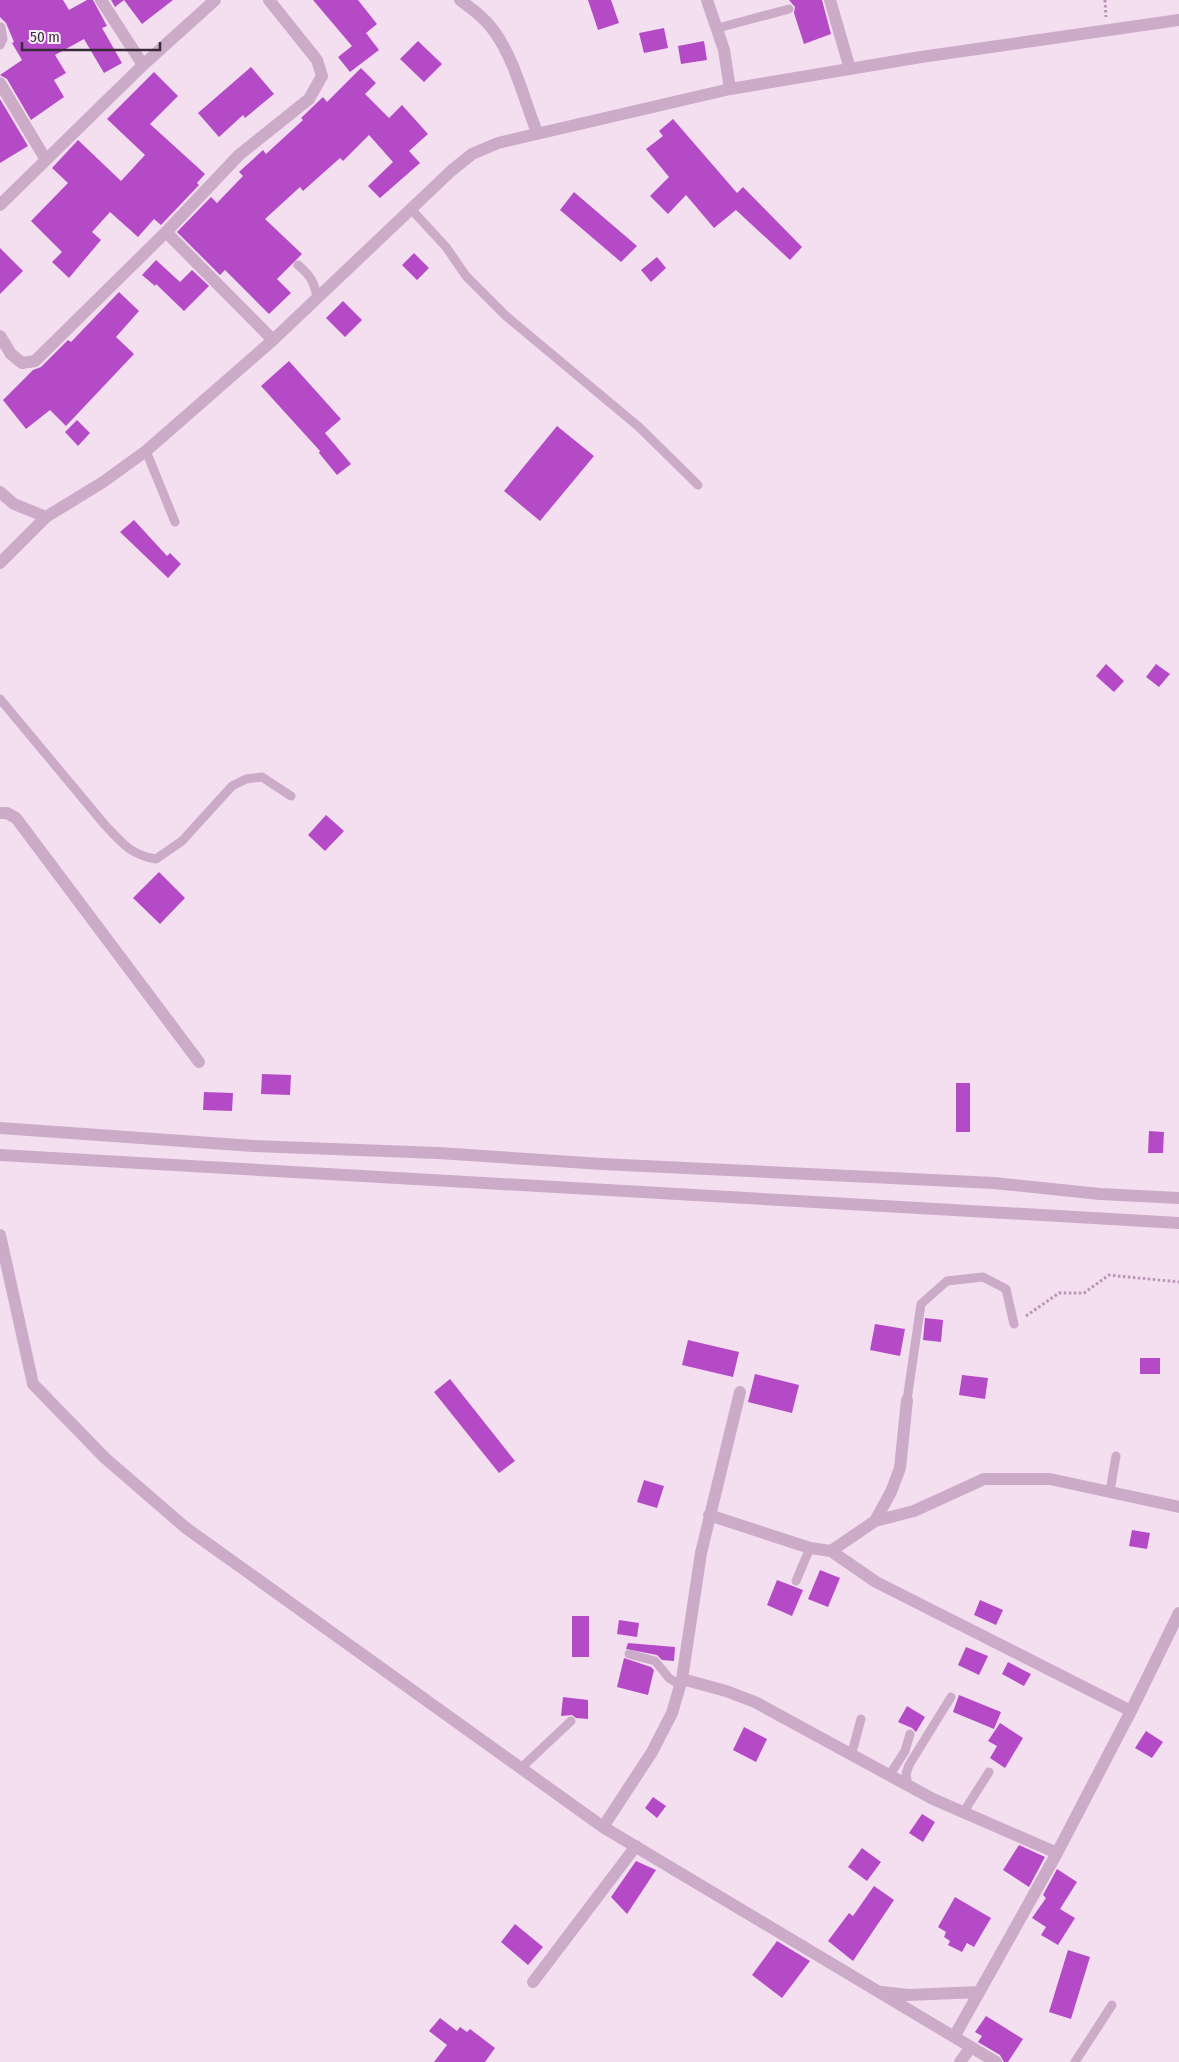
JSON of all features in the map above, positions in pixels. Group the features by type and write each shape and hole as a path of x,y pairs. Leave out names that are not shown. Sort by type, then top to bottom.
{"street":[{"path":"101,0 143,65"},
{"path":"0,204 143,65 215,0"},
{"path":"0,336 11,354 22,363 35,361 166,232 239,155 309,99 322,76 317,60 269,0"},
{"path":"460,0 480,15 494,32 507,54 537,132"},
{"path":"707,0 718,28 730,89"},
{"path":"830,0 850,69"},
{"path":"0,563 46,518 103,482 146,451 274,340 411,209 472,154 498,143 537,132 730,89 850,69 1179,20"},
{"path":"0,83 46,160"},
{"path":"166,232 274,340"},
{"path":"0,492 14,504 46,518"},
{"path":"0,813 7,813 16,818 199,1062"},
{"path":"0,1128 253,1146 438,1153 602,1164 994,1183 1100,1194 1179,1198"},
{"path":"0,1155 1179,1223"},
{"path":"0,1235 33,1384 105,1458 186,1528 603,1827 996,2062"},
{"path":"603,1827 652,1752 672,1713 681,1682 701,1553 709,1515 740,1392"},
{"path":"875,1521 891,1492 900,1468 907,1400"},
{"path":"831,1551 875,1521 914,1511 984,1479 1050,1479 1179,1507"},
{"path":"709,1515 810,1548 831,1551 876,1582 1132,1711"},
{"path":"954,2037 1057,1853 1132,1711 1179,1612"},
{"path":"681,1682 726,1691 755,1702 908,1786 963,1813 1057,1853"},
{"path":"533,1982 636,1846"},
{"path":"878,1991 908,1995 979,1992"},
{"path":"960,2062 971,2047"}],"lane":[{"path":"718,28 789,10"},
{"path":"0,46 4,39 1,28"},
{"path":"411,209 446,247 466,276 506,316 639,427 698,485"},
{"path":"298,265 309,274 315,284 318,298"},
{"path":"146,451 175,522"},
{"path":"0,699 105,825 123,844 140,856 156,859 182,841 232,786 246,778 262,777 291,796"},
{"path":"907,1400 921,1304 946,1281 983,1277 1006,1289 1014,1324"},
{"path":"1110,1491 1116,1456"},
{"path":"796,1581 810,1548"},
{"path":"629,1654 655,1661 669,1678 681,1682"},
{"path":"908,1786 906,1774 909,1765 951,1697"},
{"path":"851,1756 861,1719"},
{"path":"520,1769 571,1721"},
{"path":"889,1776 905,1751 910,1734"},
{"path":"963,1813 989,1772"},
{"path":"1075,2062 1112,2005"}],"path":[{"path":"1014,1324 1059,1293 1084,1293 1109,1275 1179,1282"}],"building":[{"path":"0,0 63,0 69,10 87,0 93,0 107,26 102,28 122,63 104,73 84,39 55,55 66,73 54,80 64,97 31,120 7,79 0,75 22,60 12,43 14,42 6,23 0,17"},
{"path":"111,0 124,0 115,7"},
{"path":"124,0 173,0 142,24"},
{"path":"313,0 358,0 377,24 366,33 379,50 350,72 338,57 352,46"},
{"path":"588,0 611,0 619,23 598,30"},
{"path":"789,0 822,0 831,34 804,44 794,13 795,7"},
{"path":"664,28 668,48 644,53 639,33"},
{"path":"418,41 442,64 424,82 400,59"},
{"path":"704,41 707,60 681,64 678,46"},
{"path":"251,67 274,94 245,118 243,115 219,137 198,113"},
{"path":"361,68 376,83 365,94 389,118 402,105 428,134 409,151 420,163 380,198 368,186 393,162 369,135 343,161 340,158 303,191 300,187 265,219 302,254 277,279 291,293 269,314 225,270 220,275 177,232 211,197 217,203 243,176 239,172 263,150 266,154 303,120 301,118 323,97 327,102"},
{"path":"154,72 178,96 150,124 205,174 197,183 199,185 161,225 154,219 138,237 110,212 92,232 101,240 69,278 52,262 62,252 31,221 68,183 52,168 78,140 121,181 145,155 107,119"},
{"path":"0,99 28,146 0,163"},
{"path":"673,119 737,193 743,187 802,247 790,260 736,210 714,228 686,195 668,214 650,196 669,177 646,149 663,136 659,131"},
{"path":"574,192 637,246 621,262 560,210"},
{"path":"0,248 23,271 0,294"},
{"path":"414,253 429,268 417,280 402,265"},
{"path":"657,257 666,268 651,282 641,270"},
{"path":"156,260 180,282 192,270 209,286 184,311 156,284 155,286 142,275"},
{"path":"119,292 139,311 116,337 134,354 66,426 50,410 26,429 3,400 33,370 41,367 68,340 71,342"},
{"path":"343,301 362,320 345,337 326,318"},
{"path":"289,361 341,419 325,433 351,464 337,475 319,453 320,451 261,386"},
{"path":"77,420 90,433 78,446 65,432"},
{"path":"557,426 594,456 540,521 504,491"},
{"path":"134,520 167,556 170,553 181,564 168,578 120,532"},
{"path":"1106,664 1124,681 1114,692 1096,676"},
{"path":"1156,664 1170,674 1159,687 1146,677"},
{"path":"326,815 344,831 325,851 308,835"},
{"path":"159,872 185,898 160,924 133,898"},
{"path":"262,1074 291,1075 290,1095 261,1094"},
{"path":"956,1083 970,1083 970,1132 956,1132"},
{"path":"204,1092 233,1093 232,1111 203,1110"},
{"path":"1149,1131 1164,1132 1163,1153 1148,1153"},
{"path":"925,1318 943,1320 941,1342 923,1340"},
{"path":"875,1324 905,1329 900,1356 870,1350"},
{"path":"688,1340 739,1352 733,1377 682,1365"},
{"path":"1140,1358 1160,1358 1160,1374 1140,1374"},
{"path":"755,1374 799,1385 792,1413 748,1402"},
{"path":"962,1375 988,1378 985,1399 959,1395"},
{"path":"450,1379 515,1461 499,1473 434,1392"},
{"path":"644,1480 664,1486 657,1508 637,1502"},
{"path":"1132,1530 1150,1533 1147,1549 1129,1546"},
{"path":"820,1570 840,1578 828,1607 808,1599"},
{"path":"777,1580 803,1590 792,1616 767,1605"},
{"path":"980,1600 1003,1610 996,1625 974,1615"},
{"path":"572,1616 589,1616 589,1657 572,1657"},
{"path":"619,1620 639,1623 637,1637 617,1634"},
{"path":"628,1643 675,1647 674,1661 662,1660 657,1655 626,1649"},
{"path":"966,1647 988,1656 979,1675 958,1665"},
{"path":"624,1658 651,1667 654,1670 648,1695 617,1687"},
{"path":"1008,1662 1031,1674 1024,1686 1002,1674"},
{"path":"959,1695 1001,1712 994,1729 953,1712"},
{"path":"563,1697 588,1700 588,1719 576,1718 572,1715 561,1716"},
{"path":"907,1706 925,1717 916,1732 912,1728 898,1722"},
{"path":"1000,1723 1023,1738 1005,1768 990,1758 997,1746 988,1741"},
{"path":"744,1727 767,1739 756,1762 733,1750"},
{"path":"1146,1731 1163,1742 1152,1758 1135,1748"},
{"path":"653,1797 666,1806 657,1818 645,1808"},
{"path":"922,1814 935,1822 923,1842 909,1833"},
{"path":"1019,1845 1045,1857 1029,1887 1003,1870"},
{"path":"862,1848 881,1862 867,1881 848,1867"},
{"path":"636,1861 656,1870 627,1914 611,1897"},
{"path":"1057,1869 1077,1882 1060,1909 1075,1918 1058,1945 1041,1935 1046,1927 1032,1918 1046,1898 1043,1895"},
{"path":"874,1886 894,1900 853,1961 828,1941 849,1913 853,1916"},
{"path":"955,1897 991,1918 974,1947 967,1943 962,1952 948,1945 950,1941 944,1937 946,1932 938,1927"},
{"path":"515,1924 543,1947 528,1965 501,1942"},
{"path":"777,1941 810,1961 782,1998 752,1975"},
{"path":"1068,1950 1090,1957 1071,2019 1049,2012"},
{"path":"986,2016 1023,2039 1008,2062 1004,2062 1000,2055 978,2042 982,2036 975,2032"},
{"path":"440,2018 457,2031 460,2027 467,2032 470,2029 495,2048 485,2062 434,2062 447,2045 429,2031"}]}
